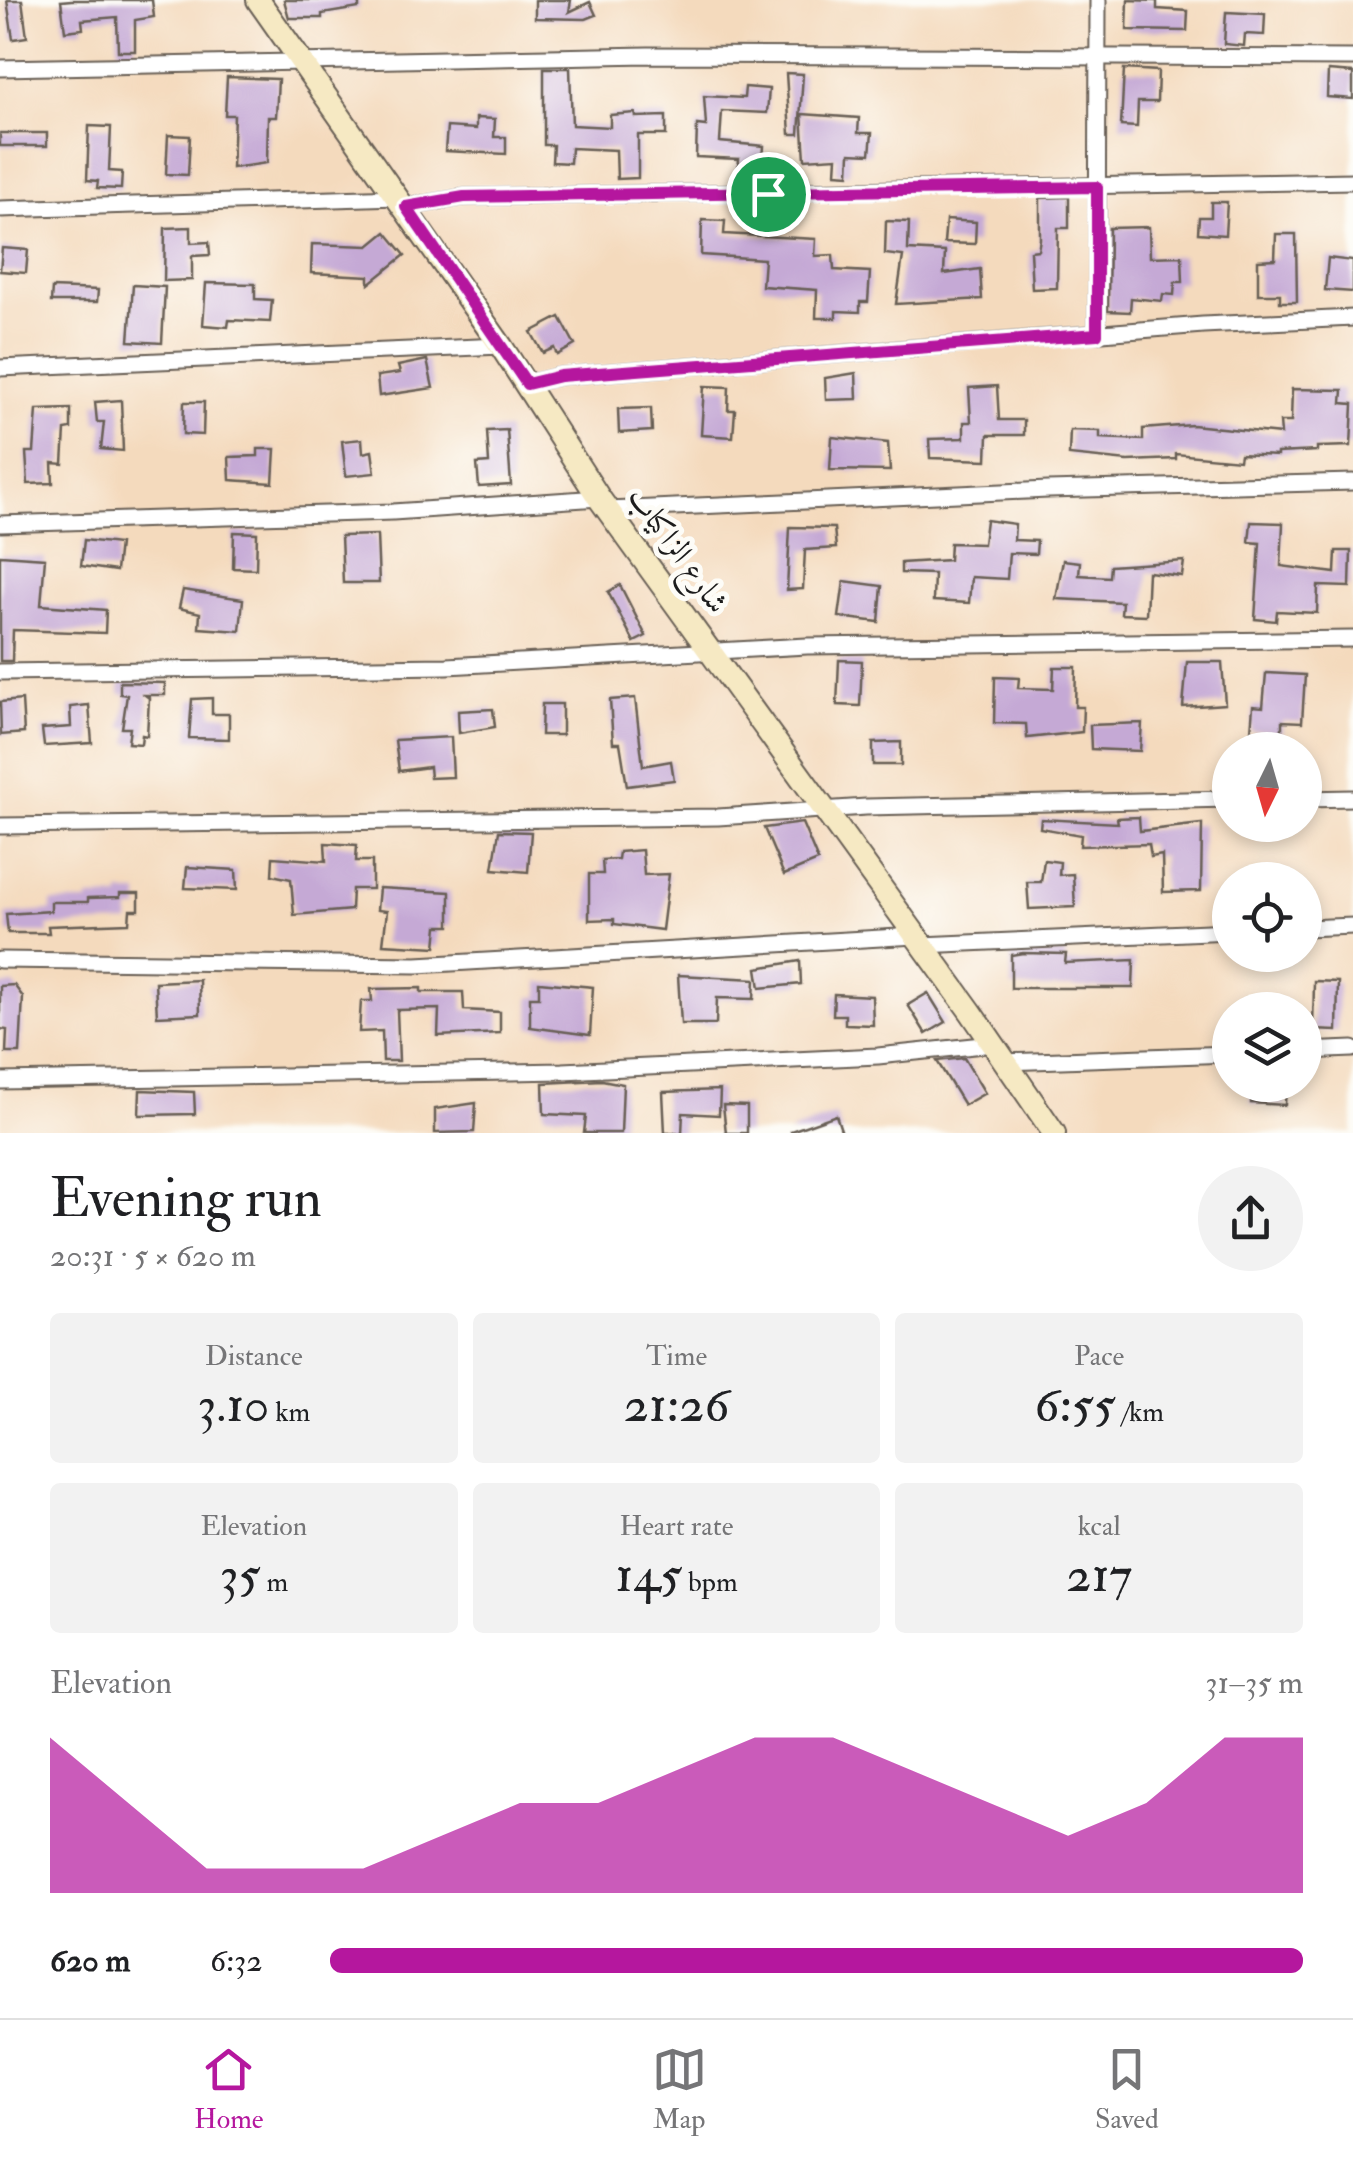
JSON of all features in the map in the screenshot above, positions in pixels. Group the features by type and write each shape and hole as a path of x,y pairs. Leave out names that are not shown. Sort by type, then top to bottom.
{"street":[{"name":"شارع الزاكياب","path":"258,0 501,346 604,504 1054,1133"},
{"path":"1097,334 1098,0"},
{"path":"0,68 304,65 648,55 1353,58"},
{"path":"0,209 1353,181"},
{"path":"527,384 560,376 1353,318"},
{"path":"0,368 501,346"},
{"path":"0,524 1353,482"},
{"path":"0,672 448,666 901,644 1353,639"},
{"path":"1322,799 1353,798"},
{"path":"0,826 622,819 1212,800"},
{"path":"1322,927 1353,926"},
{"path":"0,960 417,965 919,940 1212,932"},
{"path":"1322,1051 1353,1050"},
{"path":"0,1081 563,1072 999,1053 1212,1054"}],"building":[{"path":"7,0 22,0 27,37 13,39"},
{"path":"152,0 154,17 135,20 135,51 118,51 117,17 82,20 83,29 65,31 61,1"},
{"path":"284,0 359,0 359,8 322,14 322,18 289,18"},
{"path":"535,0 571,0 569,12 590,2 596,15 586,19 535,18"},
{"path":"1128,0 1157,1 1157,9 1188,11 1187,31 1127,30"},
{"path":"1226,12 1265,14 1264,35 1245,34 1244,46 1224,44"},
{"path":"544,68 570,68 572,125 610,127 610,115 666,116 666,135 638,135 638,178 617,179 616,150 571,148 570,163 552,162 553,145 544,145"},
{"path":"1124,69 1158,71 1157,102 1138,102 1137,127 1121,126"},
{"path":"1328,71 1353,73 1353,99 1327,97"},
{"path":"786,73 803,74 799,134 790,134"},
{"path":"227,77 278,79 276,117 268,117 267,163 232,168 234,115 225,115"},
{"path":"745,87 769,89 767,113 722,111 720,142 764,146 762,173 738,171 739,159 696,157 697,125 706,126 704,96 744,98"},
{"path":"802,114 859,118 858,133 872,133 870,154 850,153 849,174 836,173 837,157 805,159"},
{"path":"476,118 495,119 494,137 506,137 506,154 445,151 447,127 476,129"},
{"path":"89,126 111,127 109,171 122,172 121,189 97,188 98,181 87,180"},
{"path":"0,133 47,133 47,146 0,146"},
{"path":"168,135 190,136 188,175 166,174"},
{"path":"1069,197 1069,228 1058,228 1057,288 1032,289 1030,251 1038,250 1040,198"},
{"path":"1211,202 1227,202 1225,235 1198,233 1199,217 1211,217"},
{"path":"702,220 725,221 724,234 816,239 815,256 833,255 834,270 870,272 868,302 860,302 860,312 836,311 836,318 816,318 817,290 762,286 764,259 701,255"},
{"path":"946,220 976,222 975,244 944,243"},
{"path":"886,221 909,222 908,250 945,252 944,274 980,269 982,299 896,304 903,256 885,254"},
{"path":"191,227 191,243 209,242 210,255 192,256 192,280 164,281 165,228"},
{"path":"1149,227 1150,257 1182,256 1183,282 1175,282 1174,295 1163,294 1162,301 1131,298 1130,312 1108,311 1109,228"},
{"path":"386,232 405,255 369,284 369,276 311,273 312,244 369,246"},
{"path":"1276,234 1296,234 1297,302 1280,302 1280,294 1258,294 1258,260 1275,259"},
{"path":"2,248 28,250 26,273 0,271"},
{"path":"1328,258 1353,261 1353,292 1325,290"},
{"path":"206,283 255,284 255,299 272,300 270,322 229,320 228,327 203,325"},
{"path":"133,285 165,287 162,343 129,341"},
{"path":"52,288 98,290 97,302 51,302"},
{"path":"560,317 575,345 557,355 554,348 543,353 531,332"},
{"path":"427,360 433,388 379,396 377,376 400,373 398,366"},
{"path":"856,373 857,399 826,400 825,378"},
{"path":"704,386 729,387 728,410 735,410 733,437 701,435"},
{"path":"997,386 999,420 1024,420 1024,435 988,435 987,460 930,458 929,439 964,438 964,422 971,422 969,388"},
{"path":"1292,389 1343,390 1342,403 1353,404 1351,446 1317,447 1317,451 1277,456 1240,454 1239,460 1176,454 1176,459 1128,461 1069,455 1070,430 1100,431 1100,438 1143,440 1143,429 1192,425 1281,434 1280,422 1291,422"},
{"path":"121,400 123,451 101,449 104,422 97,422 95,402"},
{"path":"184,402 204,402 203,435 183,434"},
{"path":"651,408 652,431 619,433 618,409"},
{"path":"71,409 63,464 52,463 53,483 28,484 26,452 34,452 37,410"},
{"path":"507,430 511,485 479,487 477,464 489,463 487,431"},
{"path":"832,437 888,443 890,471 830,470"},
{"path":"362,439 363,453 372,451 375,473 346,476 342,441"},
{"path":"258,449 275,449 273,483 230,480 229,457 258,456"},
{"path":"986,520 1015,524 1014,540 1037,541 1036,554 1009,553 1007,579 971,577 969,603 933,601 934,574 901,573 901,563 949,560 950,543 983,544"},
{"path":"1251,522 1283,523 1281,566 1335,573 1336,551 1351,551 1350,587 1318,586 1317,613 1277,611 1276,621 1255,619 1260,543 1249,542"},
{"path":"790,527 834,528 836,548 805,550 803,589 787,590"},
{"path":"234,532 257,533 256,569 233,568"},
{"path":"377,535 379,583 343,583 341,536"},
{"path":"84,540 119,544 116,571 81,566"},
{"path":"0,555 45,558 41,605 106,610 105,633 13,630 12,661 0,661"},
{"path":"1063,560 1080,562 1079,575 1109,577 1110,566 1184,561 1182,576 1148,572 1146,615 1121,614 1122,602 1056,599"},
{"path":"844,581 882,586 879,622 839,617"},
{"path":"620,585 646,636 634,642 608,592"},
{"path":"183,590 243,599 240,631 199,628 200,613 179,608"},
{"path":"839,660 862,661 860,706 837,705"},
{"path":"1187,662 1222,662 1225,704 1183,707"},
{"path":"1054,667 1076,667 1075,707 1083,707 1082,732 1027,738 1026,724 994,723 995,677 1019,678 1018,688 1053,689"},
{"path":"1266,673 1305,675 1302,722 1282,721 1282,732 1251,731 1253,706 1263,707"},
{"path":"120,682 165,683 165,695 145,695 149,698 147,736 142,735 141,744 128,743 130,728 122,728 127,695 120,694"},
{"path":"212,698 212,714 229,714 229,739 189,738 192,699"},
{"path":"635,698 643,766 671,761 674,780 627,786 620,743 613,743 610,700"},
{"path":"22,700 24,733 1,735 0,702"},
{"path":"542,704 562,704 562,735 541,735"},
{"path":"89,705 92,743 44,746 42,729 71,727 70,707"},
{"path":"493,709 495,727 459,733 458,711"},
{"path":"1142,723 1140,751 1091,749 1090,725"},
{"path":"451,737 453,777 430,778 429,767 399,771 395,740"},
{"path":"901,742 901,765 873,765 873,743"},
{"path":"1139,817 1140,831 1202,824 1201,891 1163,892 1162,855 1151,857 1149,844 1080,846 1081,835 1040,828 1041,819 1118,823 1117,818"},
{"path":"802,823 818,861 784,875 764,828"},
{"path":"499,831 531,832 528,872 493,869"},
{"path":"325,843 357,845 356,861 372,861 372,889 352,889 351,910 294,915 291,879 272,875 273,857 326,861"},
{"path":"642,850 644,875 669,874 662,930 614,924 614,919 589,920 589,874 603,874 602,860 618,859 619,852"},
{"path":"1044,860 1060,862 1059,875 1073,874 1075,907 1029,909 1027,882 1041,882"},
{"path":"187,867 236,870 237,890 185,888"},
{"path":"379,888 450,892 450,926 438,926 436,947 383,944 387,911 377,910"},
{"path":"120,893 139,893 139,910 130,910 129,923 48,926 49,933 8,933 6,914 51,911 51,902 88,902 88,898 120,897"},
{"path":"1066,954 1065,963 1134,960 1133,988 1011,988 1011,955"},
{"path":"800,961 801,984 760,988 757,968"},
{"path":"678,975 755,979 754,999 717,998 716,1024 681,1024"},
{"path":"199,980 200,1014 157,1016 155,982"},
{"path":"1314,981 1338,982 1337,1031 1322,1030 1322,992 1314,992"},
{"path":"539,982 593,987 590,1035 530,1027 530,997 539,997"},
{"path":"14,985 23,997 20,1053 6,1053 7,1030 0,1029 0,986"},
{"path":"421,988 421,992 463,992 464,1010 500,1012 500,1033 438,1036 439,1009 397,1010 399,1061 383,1061 382,1031 359,1032 361,1001 372,1001 371,989"},
{"path":"928,993 946,1022 926,1034 908,1005"},
{"path":"834,994 872,996 873,1025 845,1024 845,1015 833,1015"},
{"path":"964,1058 985,1093 964,1105 937,1061"},
{"path":"602,1080 623,1084 621,1133 584,1133 586,1116 544,1114 543,1083"},
{"path":"140,1090 194,1092 195,1114 139,1115"},
{"path":"720,1090 719,1115 683,1113 682,1133 665,1133 663,1092"},
{"path":"1251,1102 1285,1102 1285,1105"},
{"path":"476,1103 474,1132 435,1133 435,1109"},
{"path":"723,1105 747,1106 747,1133 726,1133"},
{"path":"836,1115 842,1133 791,1133 791,1131"}],"route":[{"path":"1097,187 1097,334 560,376 527,384 406,207 464,197 768,194 1097,187"}]}
